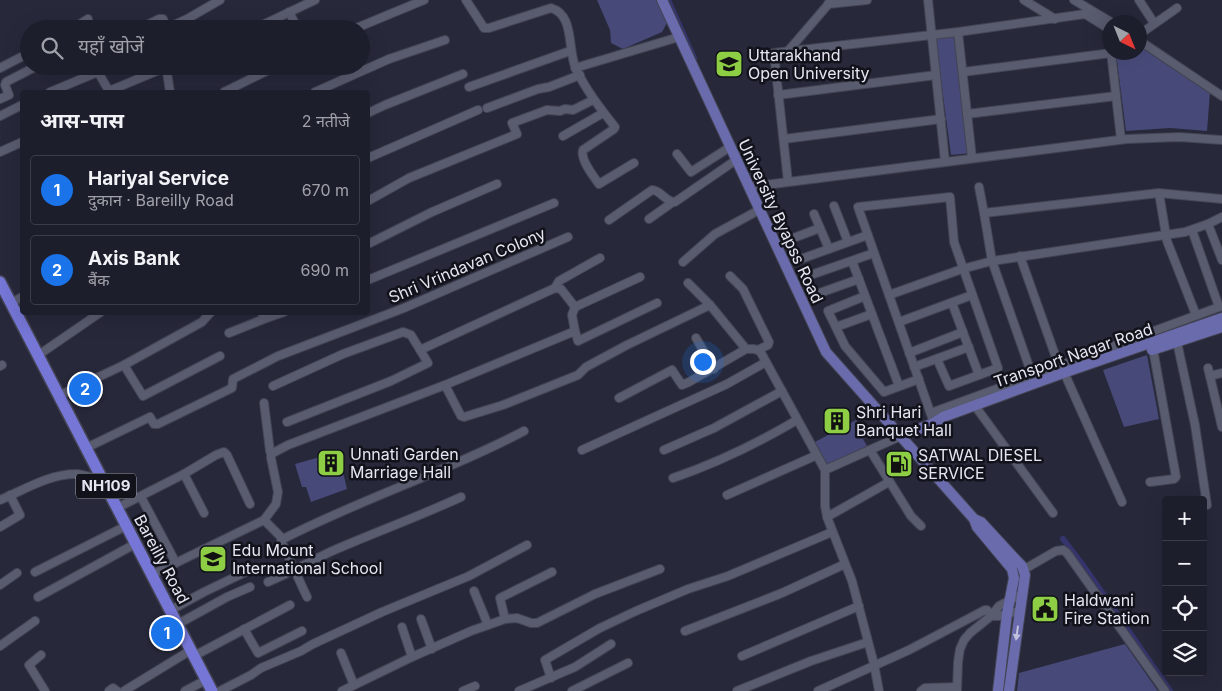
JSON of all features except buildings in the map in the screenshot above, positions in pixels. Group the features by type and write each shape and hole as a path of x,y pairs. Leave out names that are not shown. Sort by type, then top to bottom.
{"highway":[{"name":"Bareilly Road","path":"0,282 212,691"}],"main road":[{"name":"University Byapss Road","path":"662,0 736,160 751,187 759,210 826,352 974,519"},
{"name":"Transport Nagar Road","path":"933,418 942,423 1067,379 1132,353 1153,349 1222,318"},
{"name":"Transport Nagar Road","path":"901,436 933,418 944,417 999,396 1176,338 1222,327"},
{"path":"974,519 981,522 1017,560 1025,576 1009,691"},
{"path":"974,519 977,528 1012,569 1014,578 1008,601 998,691"}],"street":[{"path":"185,20 220,0"},
{"path":"273,20 314,0"},
{"path":"370,22 424,0"},
{"path":"466,0 484,28 545,9 551,8 562,13 567,23 570,51 575,68 593,100 615,127 582,152 597,182 600,184 634,163"},
{"path":"789,50 830,2 867,0"},
{"path":"928,0 945,161"},
{"path":"1024,0 1054,19"},
{"path":"1074,0 1102,17"},
{"path":"1138,0 1154,23"},
{"path":"1147,28 1177,8"},
{"path":"289,12 293,20"},
{"path":"788,182 774,53 958,32 1085,14 1102,25"},
{"path":"958,32 972,158"},
{"path":"575,68 679,37"},
{"path":"370,68 445,40"},
{"path":"1147,46 1222,96"},
{"path":"469,87 570,51"},
{"path":"963,72 1102,54"},
{"path":"0,68 20,58"},
{"path":"1112,60 1121,139"},
{"path":"370,113 385,104 462,74"},
{"path":"0,99 9,95 5,85 6,82 20,75"},
{"path":"55,90 91,75"},
{"path":"100,75 108,90"},
{"path":"111,90 148,75"},
{"path":"169,75 170,90"},
{"path":"228,90 259,75"},
{"path":"320,90 354,75"},
{"path":"778,96 936,75"},
{"path":"487,108 580,76"},
{"path":"967,114 1116,96"},
{"path":"370,200 409,178 517,134 512,123 547,110 573,110 593,100"},
{"path":"0,116 20,106"},
{"path":"370,157 478,110"},
{"path":"563,136 603,113"},
{"path":"784,139 941,119"},
{"path":"751,187 1121,139 1179,137 1222,140"},
{"path":"0,152 20,143"},
{"path":"677,154 691,172 730,147"},
{"path":"649,219 736,160"},
{"path":"370,243 432,212 497,184"},
{"path":"979,187 992,261 1032,375"},
{"path":"609,220 652,190 656,190 670,202 673,202"},
{"path":"984,213 1159,193 1222,199"},
{"path":"1159,193 1166,236 1196,315"},
{"path":"937,359 949,386 998,368 954,242 950,197 859,207 858,209 933,418 1032,375 1221,307 1192,230"},
{"path":"370,279 554,203"},
{"path":"834,206 848,242"},
{"path":"682,262 715,234 759,210"},
{"path":"814,214 829,249"},
{"path":"890,295 962,269 992,261 1166,236 1192,230 1222,217"},
{"path":"1208,224 1222,260"},
{"path":"796,237 820,228"},
{"path":"801,259 868,235"},
{"name":"Shri Vrindavan Colony","path":"86,448 150,418 154,424 158,424 232,388 233,379 278,356 396,311 568,237"},
{"path":"805,278 874,253"},
{"path":"1020,256 1058,366"},
{"path":"556,288 559,281 600,258"},
{"path":"852,261 899,386"},
{"path":"640,276 575,307 572,315 578,340 657,303"},
{"path":"619,398 672,370 682,385 746,350 758,350 768,345 769,342 743,289 730,276"},
{"path":"814,295 859,279"},
{"path":"688,283 710,306 746,350"},
{"path":"420,350 556,288 561,289 575,307"},
{"path":"899,322 972,295"},
{"path":"865,296 828,312 845,346 883,391 919,379"},
{"path":"10,303 20,297"},
{"path":"952,303 979,375"},
{"path":"445,385 461,416 503,405 578,375 586,367 627,344 710,306"},
{"path":"836,328 872,314"},
{"path":"37,356 97,315"},
{"path":"58,396 124,365 202,322 208,315"},
{"path":"229,332 263,316"},
{"path":"271,454 288,445 445,385 575,330"},
{"path":"273,386 344,354 403,332 411,335 428,363 391,381 287,422"},
{"path":"909,353 963,332"},
{"path":"696,338 714,368"},
{"path":"1176,338 1195,425 1206,496"},
{"path":"914,366 968,347"},
{"path":"1150,482 1174,479 1176,477 1153,349"},
{"path":"758,350 825,470 824,506 832,532 852,581 874,664 879,691"},
{"path":"124,365 143,396 220,356"},
{"path":"582,450 702,396 766,362"},
{"path":"1222,373 1209,372 1219,397 1222,425"},
{"path":"1067,379 1122,502"},
{"path":"664,450 714,428 782,391"},
{"path":"151,575 264,520 276,504 278,492 270,458 264,403"},
{"path":"978,410 1053,513"},
{"path":"673,478 710,465 798,420"},
{"path":"283,539 311,524 485,452 524,432"},
{"path":"825,470 901,436"},
{"path":"870,450 911,516 921,526"},
{"path":"118,508 224,452 250,504"},
{"path":"727,495 817,455"},
{"path":"0,500 28,486 48,479 77,474 103,481"},
{"path":"184,474 204,513"},
{"path":"827,517 889,482"},
{"path":"0,528 20,515 10,495"},
{"path":"141,497 176,563"},
{"path":"268,582 295,571 328,553 461,497"},
{"path":"264,520 283,539 282,541 307,597"},
{"path":"35,572 126,526"},
{"path":"551,678 546,660 600,628 688,589 728,576 832,532"},
{"path":"38,597 135,544"},
{"path":"220,691 262,668 302,651 382,612 469,576 527,545"},
{"path":"1023,570 1056,551 1063,550 1067,553 1165,691"},
{"path":"686,631 782,593 845,564"},
{"path":"171,610 254,568"},
{"path":"342,691 412,657 505,619 518,618 531,623 537,623 595,594 660,569"},
{"path":"505,619 500,598 552,572"},
{"path":"0,585 17,573"},
{"path":"178,624 198,612 250,587"},
{"path":"474,591 488,626"},
{"path":"921,691 925,688 957,689 960,649 964,640 970,632 991,616 999,606 1022,594"},
{"path":"124,691 192,653 290,605"},
{"path":"742,656 858,606"},
{"path":"818,691 874,664 909,650 985,610 991,616"},
{"path":"991,616 1020,611"},
{"path":"421,619 432,649"},
{"path":"0,646 35,620"},
{"path":"402,626 412,657"},
{"path":"244,629 258,653 302,631"},
{"path":"737,691 811,661 868,642"},
{"path":"519,691 575,667 611,644"},
{"path":"341,653 354,685"},
{"path":"41,655 29,667 45,691"},
{"path":"572,691 628,663"},
{"path":"185,691 206,680"},
{"path":"463,691 475,686"},
{"path":"109,691 113,688 117,691"}],"shaded area":[{"path":"597,0 657,0 667,23 662,32 623,49 611,43 610,30"},
{"path":"956,34 971,153 951,155 935,37"},
{"path":"1147,49 1210,92 1207,131 1170,128 1126,131 1117,60 1147,60"},
{"path":"1147,355 1159,419 1124,427 1103,370"},
{"path":"856,420 866,438 863,439 867,446 826,465 813,443"},
{"path":"320,457 325,473 342,468 347,489 311,502 306,487 302,487 295,464"},
{"path":"1125,644 1158,691 1017,691 1019,673"}],"waterway":[{"path":"668,0 694,58"},
{"path":"1063,539 1170,691"}],"place":[{"name":"Uttarakhand Open University","path":"729,64"},
{"name":"Axis Bank","path":"85,389"},
{"name":"Shri Hari Banquet Hall","path":"837,421"},
{"name":"Unnati Garden Marriage Hall","path":"331,463"},
{"name":"SATWAL DIESEL SERVICE","path":"899,464"},
{"name":"Edu Mount International School","path":"213,559"},
{"name":"Haldwani Fire Station","path":"1045,609"},
{"name":"Hariyal Service","path":"167,633"}]}
